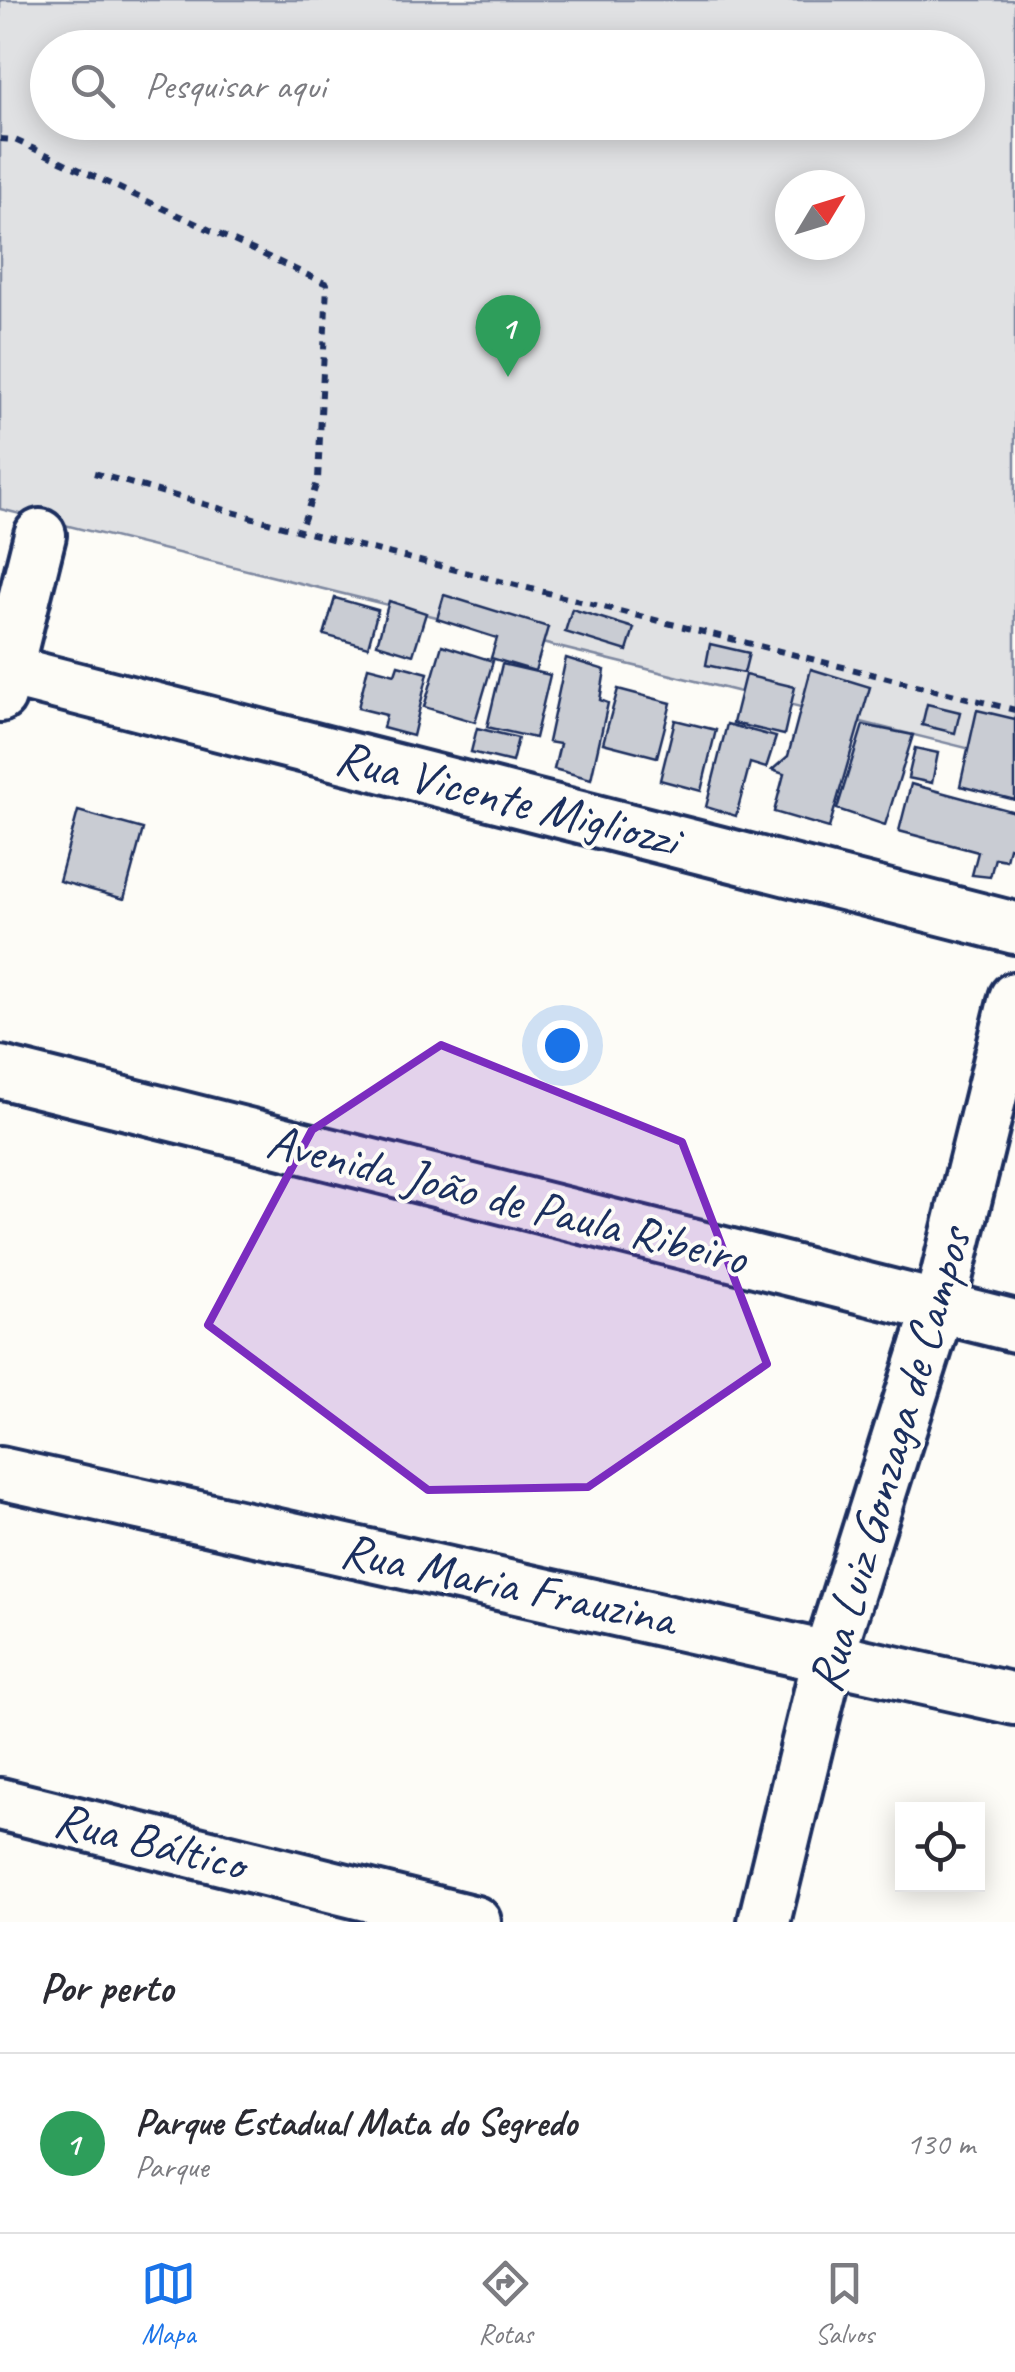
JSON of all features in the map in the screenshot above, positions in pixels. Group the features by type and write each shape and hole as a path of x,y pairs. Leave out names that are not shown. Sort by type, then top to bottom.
{"street":[{"path":"2,678 40,536"},
{"name":"Rua Vicente Migliozzi","path":"2,678 1015,928"},
{"name":"Rua Luiz Gonzaga de Campos","path":"764,1922 829,1654 939,1307 1015,998"},
{"name":"Avenida João de Paula Ribeiro","path":"0,1072 1015,1326"},
{"name":"Rua Maria Frauzina","path":"0,1473 829,1654 1015,1699"},
{"name":"Rua Báltico","path":"0,1804 475,1922"}],"path":[{"path":"0,139 15,140 328,284 318,480 300,532"},
{"path":"94,473 300,532 1015,710"}],"highlighted area":[{"path":"441,1045 682,1142 767,1364 588,1487 428,1490 208,1325 312,1130"}],"shaded area":[{"path":"0,0 1015,0 1015,760 0,509"}],"building":[{"path":"444,595 548,627 535,671 491,658 497,638 437,619"},
{"path":"335,598 378,610 368,647 324,635"},
{"path":"389,601 426,613 413,655 377,644"},
{"path":"572,609 634,628 627,651 565,632"},
{"path":"710,644 749,653 744,673 706,665"},
{"path":"442,645 493,661 475,722 424,707"},
{"path":"566,658 605,670 600,700 608,703 591,779 554,769 560,744 548,742"},
{"path":"502,664 550,675 535,738 487,727"},
{"path":"398,665 428,673 413,736 383,728 386,715 358,708 368,667 395,674"},
{"path":"811,669 870,687 829,828 774,812 784,774 772,770 788,756"},
{"path":"745,675 795,687 784,735 733,723"},
{"path":"618,689 671,703 657,757 603,743"},
{"path":"927,704 960,712 955,733 922,725"},
{"path":"977,710 1015,719 1015,800 960,786"},
{"path":"675,720 716,730 701,791 660,780"},
{"path":"727,724 776,737 766,768 750,763 736,816 706,807"},
{"path":"863,725 913,735 885,825 837,809"},
{"path":"477,728 518,738 512,762 471,752"},
{"path":"915,748 938,753 932,783 908,778"},
{"path":"911,784 1015,812 1015,849 1009,847 1006,860 995,858 990,877 972,875 978,852 899,831"},
{"path":"78,811 143,829 124,899 59,881"}],"place":[{"name":"Parque Estadual Mata do Segredo","path":"508,377"}]}
